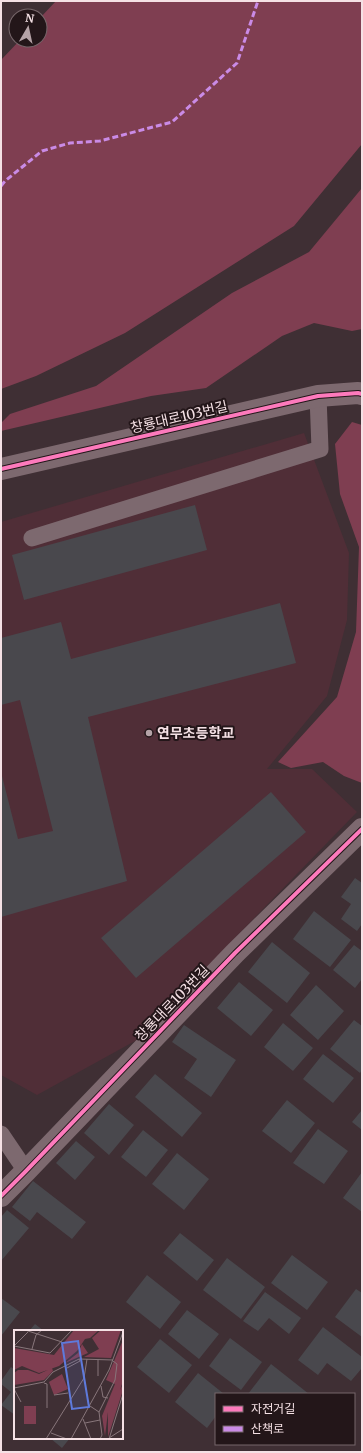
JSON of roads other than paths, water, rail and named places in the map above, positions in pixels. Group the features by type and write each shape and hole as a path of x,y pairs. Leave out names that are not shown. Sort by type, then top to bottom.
{"street":[{"name":"창룡대로103번길","path":"1,469 318,396 362,394"},
{"name":"창룡대로103번길","path":"1,1196 235,953 362,829"}],"lane":[{"path":"32,538 320,448 318,396"},
{"path":"1,1134 26,1171"}],"place":[{"name":"연무초등학교","path":"149,733"}]}
